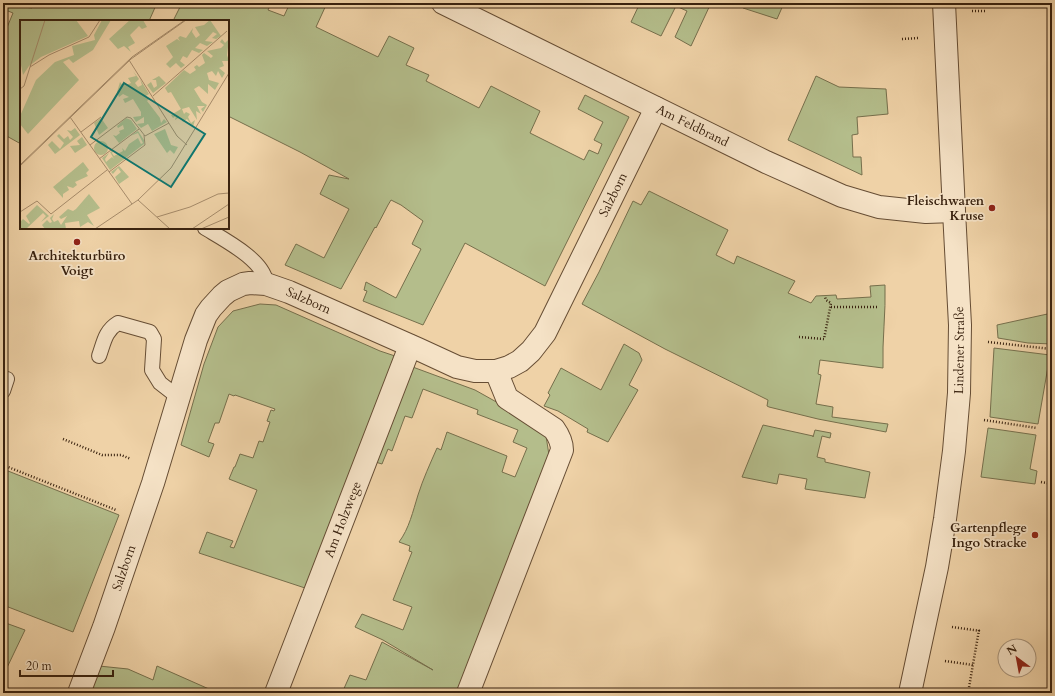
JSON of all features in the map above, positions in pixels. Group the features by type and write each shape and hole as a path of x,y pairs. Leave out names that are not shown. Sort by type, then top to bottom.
{"street":[{"name":"Am Feldbrand","path":"443,3 766,162 842,196 879,207 926,212 954,211"},
{"name":"Lindener Straße","path":"910,693 937,567 945,519 958,416 960,379 960,338 944,3"},
{"name":"Salzborn","path":"79,693 104,627 159,463 196,340 206,315 222,296 243,284 266,284 289,292 457,367 475,371 496,371 509,367 520,361 546,334 656,108"},
{"name":"Am Holzwege","path":"276,693 410,346"},
{"path":"468,693 562,450 562,443 554,429 507,398 496,371"}],"lane":[{"path":"207,229 249,256 258,266 266,279 266,284"},
{"path":"99,356 110,328 118,324 150,332 154,339 152,370 160,383 178,397"}],"path":[{"path":"979,11 985,11"},
{"path":"902,39 910,38"},
{"path":"799,337 824,339 831,303 826,300 825,297"},
{"path":"830,307 878,307"},
{"path":"960,338 1051,349"},
{"path":"958,416 1037,428"},
{"path":"63,439 102,455 121,455 135,461 136,457 159,463"},
{"path":"3,465 140,520"},
{"path":"1041,482 1052,484"},
{"path":"968,693 979,630 981,631"}],"green space":[{"path":"3,3 7,3 7,5 32,8 33,3 157,3 149,20 20,20 20,143 3,134 3,29 6,30 13,13 3,9"},
{"path":"182,3 271,3 268,10 284,16 290,3 327,3 316,27 378,57 389,36 414,48 406,65 429,75 426,81 479,108 491,86 540,111 530,133 584,160 589,150 598,154 602,144 594,140 603,122 578,109 585,95 629,117 545,286 465,243 423,325 363,301 367,291 364,290 366,282 396,298 421,249 412,244 423,221 401,205 391,200 341,289 285,265 296,244 324,258 349,209 320,194 329,175 349,179 300,152 229,116 229,20 174,20"},
{"path":"640,3 711,3 691,46 675,37 687,11 676,6 661,36 631,22"},
{"path":"746,3 784,3 777,19 743,8"},
{"path":"816,76 839,87 886,89 888,114 857,117 858,134 852,135 853,157 861,157 862,175 788,140"},
{"path":"649,191 728,230 716,255 734,264 737,256 795,281 788,293 811,303 816,296 836,295 837,299 871,297 870,286 885,285 883,368 820,360 818,374 821,375 816,404 833,407 832,417 888,424 886,432 818,419 769,407 767,406 768,400 665,349 582,304 633,201 641,205"},
{"path":"260,304 276,305 380,351 395,356 305,588 199,553 207,532 233,541 230,547 234,548 257,490 229,479 240,454 253,458 259,441 263,442 270,422 267,421 271,410 274,411 275,409 229,394 219,423 215,423 208,442 214,444 209,457 181,445 204,364 218,327 233,311"},
{"path":"1052,313 1052,344 1028,343 998,338 997,325"},
{"path":"624,344 639,353 642,360 629,385 638,390 608,442 587,432 588,429 558,411 544,406 550,395 548,393 561,368 601,390"},
{"path":"994,348 1050,355 1038,424 990,417"},
{"path":"410,366 475,390 525,418 546,436 549,455 458,693 342,693 350,675 366,680 382,642 433,670 383,640 355,627 362,614 403,630 412,607 393,600 412,552 409,551 410,546 399,542 408,526 429,466 437,448 441,450 447,432 507,456 502,472 515,477 527,448 513,442 518,430 477,414 478,410 423,389 412,418 405,416 392,451 388,449 382,464 372,461"},
{"path":"763,425 813,437 815,430 831,433 830,438 822,436 817,457 825,459 825,462 870,472 865,498 805,489 807,479 779,474 777,484 742,477"},
{"path":"988,428 1036,435 1030,469 1037,471 1035,484 981,477"},
{"path":"3,469 119,515 73,632 3,605"},
{"path":"3,622 25,630 3,676"},
{"path":"99,666 128,669 153,680 157,666 218,693 88,693"}],"place":[{"name":"Fleischwaren Kruse","path":"992,208"},
{"name":"Architekturbüro Voigt","path":"77,242"},
{"name":"Gartenpflege Ingo Stracke","path":"1035,535"}]}
